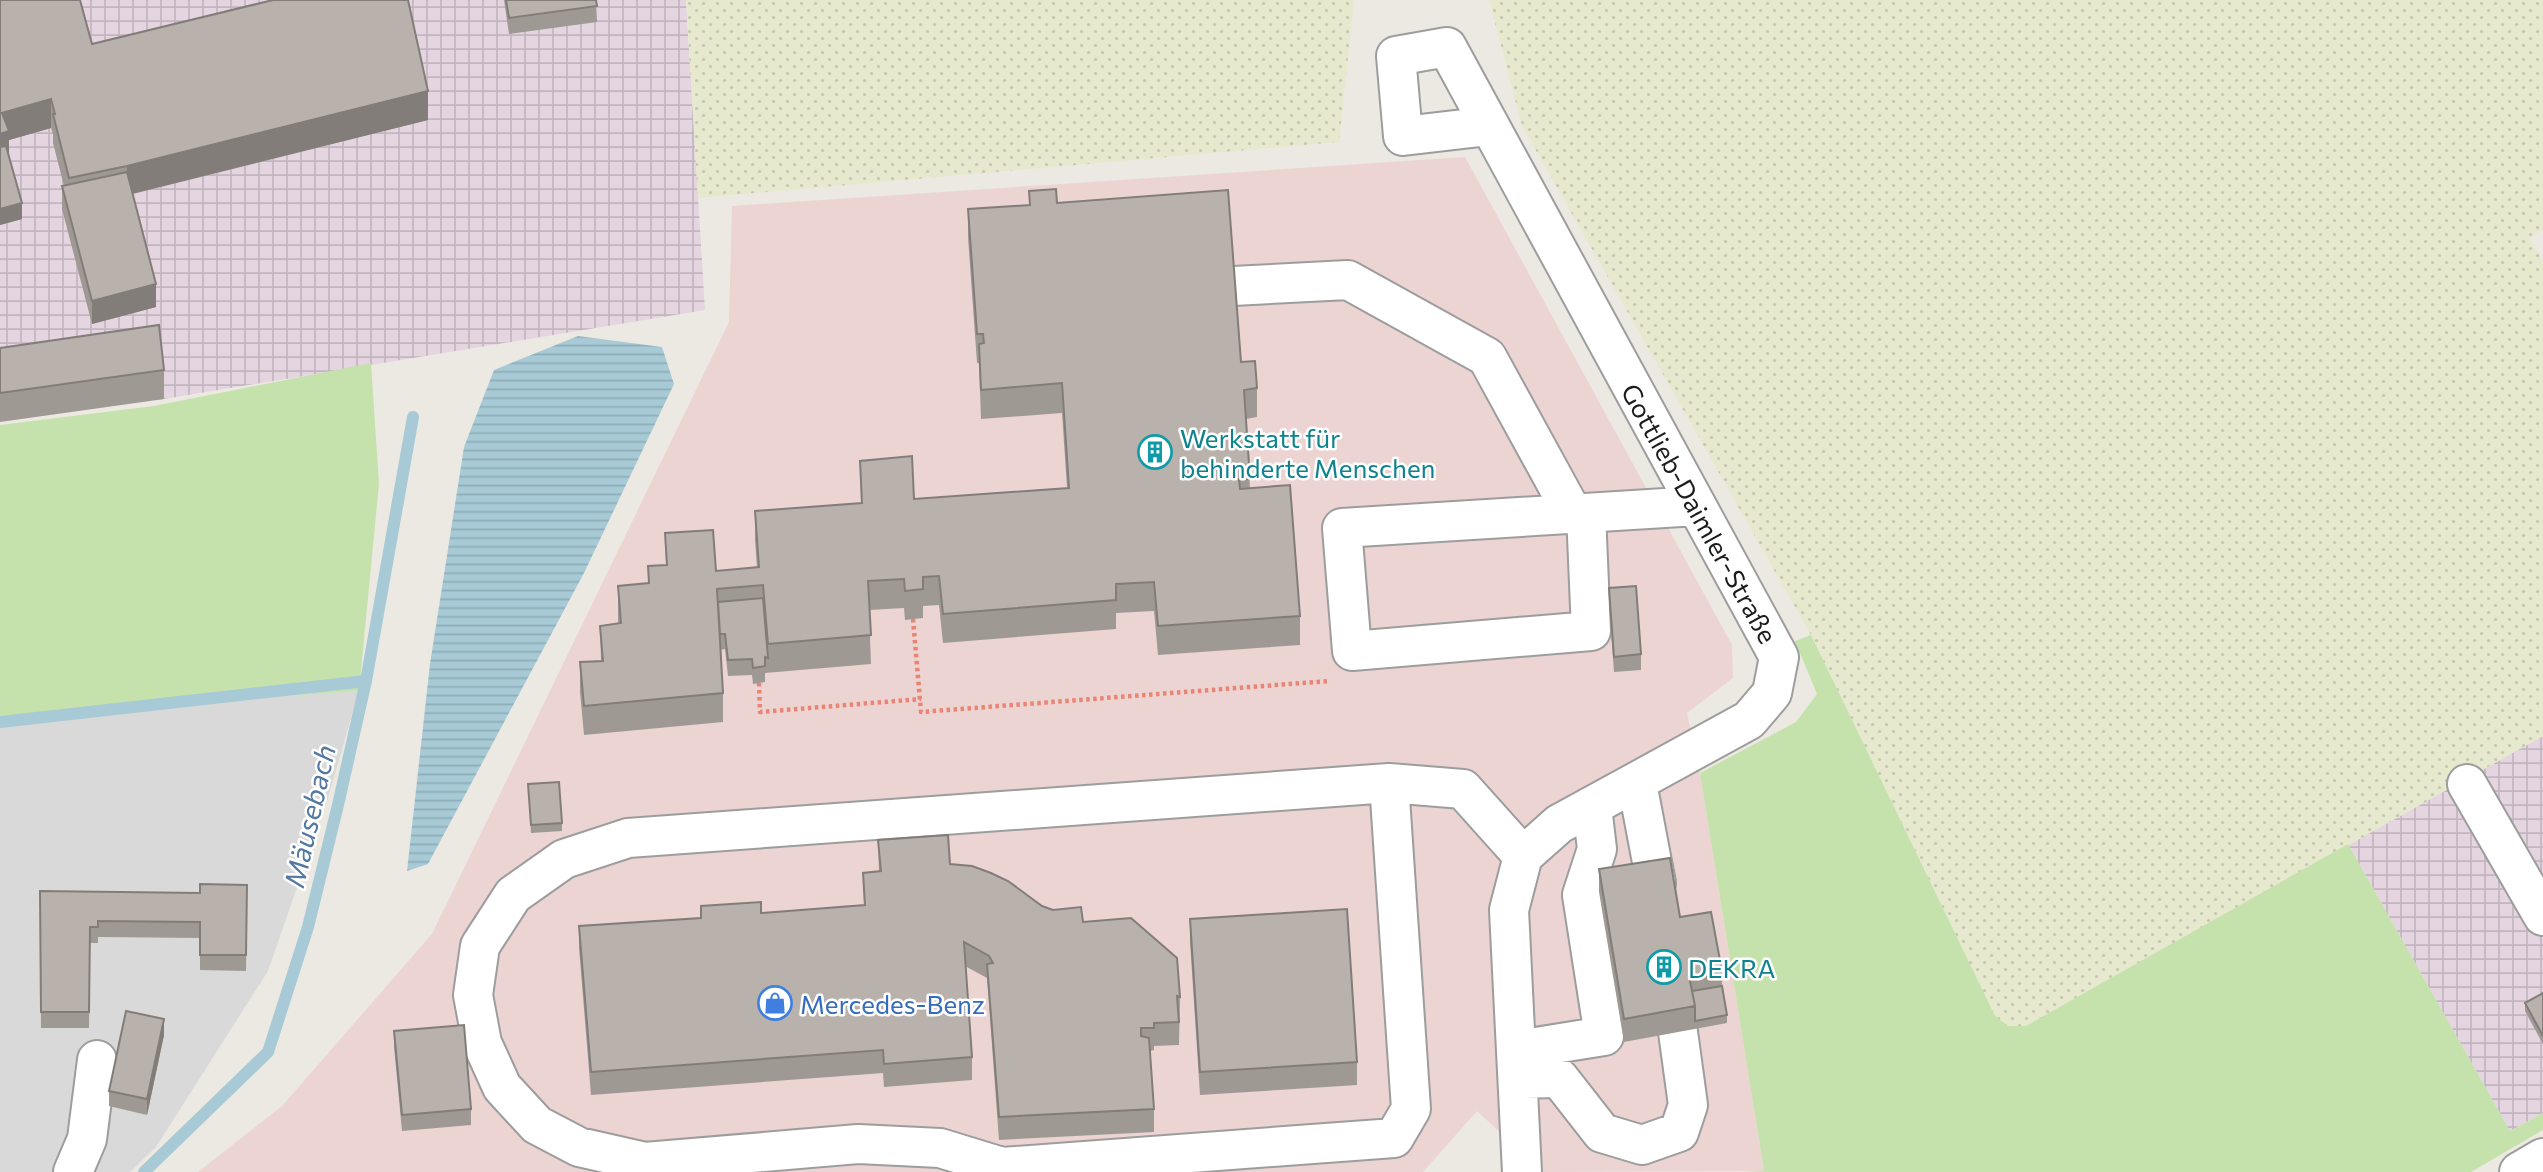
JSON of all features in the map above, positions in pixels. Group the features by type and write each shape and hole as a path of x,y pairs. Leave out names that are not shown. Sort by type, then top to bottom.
{"street":[{"name":"Gottlieb-Daimler-Straße","path":"1489,126 1779,657 1772,693 1749,720 1559,824 1523,856"},
{"path":"1233,285 1348,280 1487,357 1580,513 1591,631 1352,651 1342,527 1580,513 1698,506"},
{"path":"1389,783 1411,1109 1394,1138 1002,1167 940,1148 858,1144 645,1162 579,1147 537,1125 502,1087 482,1043 473,995 480,946 513,895 564,859 628,838 1389,783 1463,789 1523,856 1509,910 1522,1172"},
{"path":"1637,783 1656,883"},
{"path":"2468,785 2543,916"},
{"path":"1517,1064 1604,1036 1582,895 1597,849 1592,807"},
{"path":"1517,1064 1559,1078 1602,1133 1642,1145 1679,1132 1688,1105 1678,1032"},
{"path":"72,1172 87,1139 97,1060"},
{"path":"2519,1172 2543,1158"}],"path":[{"path":"913,619 921,712 1354,679 1352,651"},
{"path":"759,683 760,712 920,699"}],"shaded area":[{"path":"0,0 686,0 705,310 164,399 0,419"},
{"path":"1465,157 1732,645 1733,678 1687,713 1700,773 1764,1171 1543,1172 1477,1111 1423,1172 198,1172 282,1106 432,934 729,322 732,206"},
{"path":"359,691 327,801 268,971 156,1147 130,1172 0,1172 0,716"},
{"path":"2543,736 2543,1113 2510,1131 2348,844"}],"green space":[{"path":"686,0 1354,0 1339,142 698,198"},
{"path":"1489,0 2543,0 2543,230 2529,238 2543,261 2543,736 2026,1026 2008,1027 1995,1017 1811,635 1522,126"},
{"path":"371,363 379,484 359,691 0,716 0,425 154,406"},
{"path":"1811,635 1995,1016 2008,1026 2026,1026 2348,844 2510,1131 2543,1113 2543,1130 2471,1172 1743,1172 1764,1171 1700,773 1796,722 1817,694 1795,641"}],"water":[{"path":"578,336 662,347 674,384 584,573 428,864 407,871 430,664 464,447 494,370"}],"building":[{"path":"0,0 80,0 92,44 273,0 408,0 428,91 69,178 51,99 2,113 9,131 0,134"},
{"path":"506,0 596,0 597,6 509,18"},
{"path":"6,146 22,203 0,209 0,147"},
{"path":"127,172 156,284 92,301 62,186"},
{"name":"Werkstatt für behinderte Menschen","path":"1056,189 1057,203 1228,190 1241,362 1255,361 1257,388 1244,390 1250,479 1239,479 1240,489 1290,485 1300,616 1158,626 1154,582 1116,584 1116,600 943,614 939,576 923,577 923,589 905,591 904,579 868,581 871,635 768,644 763,585 717,589 723,693 584,706 580,662 603,661 600,626 621,623 618,586 649,583 648,566 667,565 665,533 713,530 716,571 759,567 755,511 862,503 860,461 912,456 914,499 1069,488 1062,383 981,390 979,344 984,343 983,334 977,334 968,209 1030,205 1029,191"},
{"path":"159,325 164,370 0,393 0,348"},
{"path":"1636,586 1641,654 1614,657 1609,588"},
{"path":"763,598 768,658 765,657 765,666 753,668 752,659 728,660 725,634 720,634 718,602"},
{"path":"559,782 562,823 531,825 528,784"},
{"name":"Mercedes-Benz","path":"948,835 950,864 972,866 991,873 1008,881 1042,906 1053,910 1081,907 1083,922 1131,918 1177,958 1179,1022 1154,1023 1154,1028 1141,1028 1141,1036 1149,1038 1154,1109 999,1117 987,964 993,963 989,956 964,942 972,1057 884,1064 883,1050 591,1072 579,926 701,918 701,906 761,902 761,913 865,905 863,873 881,871 878,840"},
{"name":"DEKRA","path":"1670,858 1680,917 1711,912 1722,971 1689,976 1695,1006 1624,1019 1599,869"},
{"path":"200,884 247,885 246,955 200,955 200,922 98,921 98,927 90,927 89,1012 41,1012 40,891 200,893"},
{"path":"1347,909 1357,1062 1200,1072 1190,919"},
{"path":"1722,986 1727,1015 1695,1021 1692,991"},
{"path":"2543,993 2543,1036 2525,1003"},
{"path":"126,1011 164,1019 147,1099 109,1091"},
{"path":"464,1025 471,1109 402,1115 394,1031"}],"waterway":[{"name":"Mäusebach","path":"144,1172 268,1052 308,927 338,805 366,681 413,417"},
{"path":"0,722 366,681"}],"place":[{"name":"Werkstatt für behinderte Menschen","path":"1155,452"},
{"name":"DEKRA","path":"1664,967"},
{"name":"Mercedes-Benz","path":"775,1003"}]}
